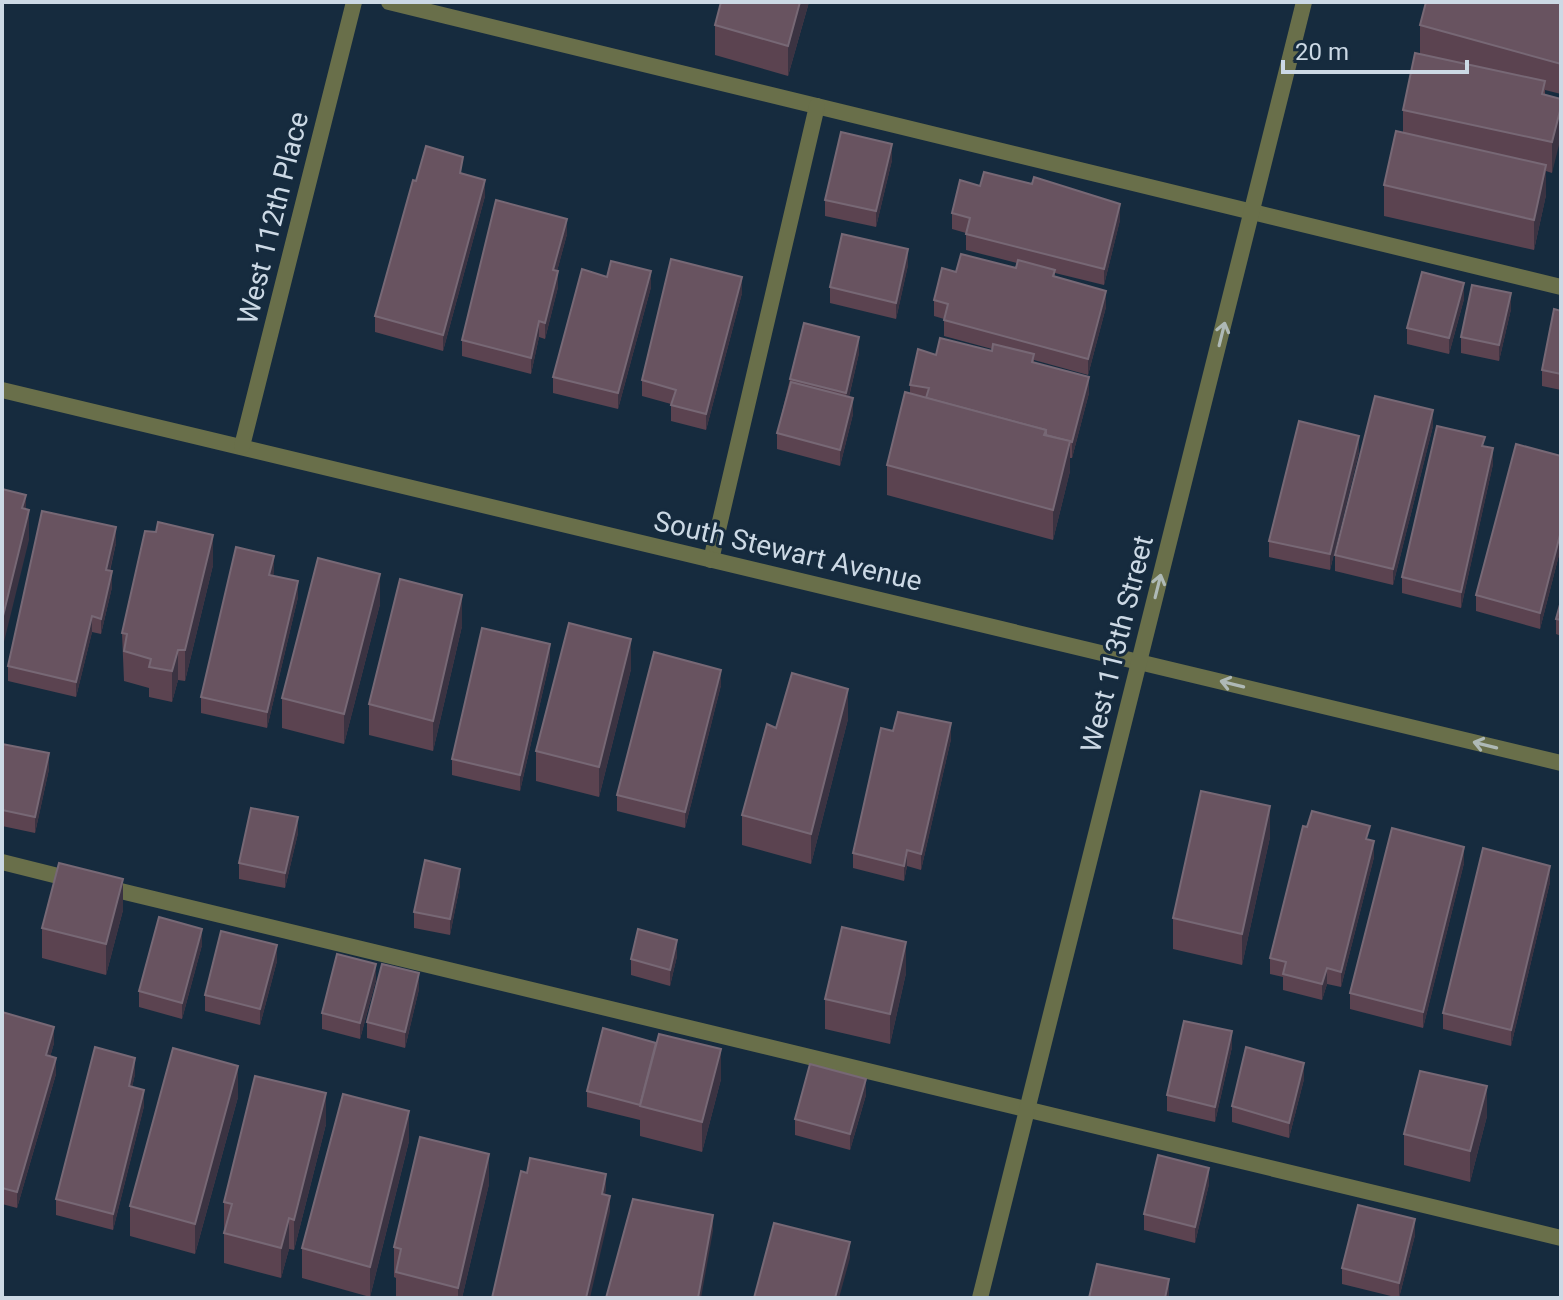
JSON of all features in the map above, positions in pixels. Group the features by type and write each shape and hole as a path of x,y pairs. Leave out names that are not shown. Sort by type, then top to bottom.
{"street":[{"name":"West 112th Place","path":"242,446 354,2"},
{"path":"389,2 1561,287"},
{"name":"West 113th Street","path":"980,1298 1304,2"},
{"path":"711,560 817,106"},
{"name":"South Stewart Avenue","path":"2,390 1561,763"},
{"path":"2,862 1561,1238"}],"building":[{"path":"721,2 800,2 788,46 715,25"},
{"path":"1426,2 1561,2 1561,64 1420,25"},
{"path":"1415,53 1545,81 1542,94 1561,99 1552,142 1403,110"},
{"path":"1396,131 1546,165 1534,220 1384,185"},
{"path":"841,132 892,144 876,211 825,200"},
{"path":"426,146 463,157 460,173 485,180 443,335 375,316 413,180 416,181"},
{"path":"984,172 1032,184 1034,177 1120,204 1104,269 966,234 970,218 952,213 960,180 980,186"},
{"path":"496,200 567,219 553,270 558,271 545,323 539,321 531,358 462,340"},
{"path":"842,234 908,249 896,303 830,287"},
{"path":"961,254 1016,268 1018,260 1055,270 1053,276 1106,291 1088,359 944,320 948,304 934,300 942,268 956,272"},
{"path":"671,259 742,277 706,414 671,405 676,390 642,380"},
{"path":"611,261 651,271 618,393 553,377 582,269 607,277"},
{"path":"1422,272 1464,283 1449,338 1407,328"},
{"path":"1472,285 1511,293 1499,345 1461,337"},
{"path":"1554,309 1561,311 1561,374 1542,370"},
{"path":"804,323 859,337 846,393 790,379"},
{"path":"940,338 992,351 993,344 1034,354 1032,362 1089,377 1072,442 1046,435 1046,430 926,398 929,388 910,385 918,349 936,355"},
{"path":"791,382 853,398 840,450 777,433"},
{"path":"905,392 1046,430 1044,435 1070,441 1053,510 887,465"},
{"path":"1375,396 1433,410 1393,569 1335,555"},
{"path":"1299,421 1359,436 1330,554 1269,541"},
{"path":"1437,426 1485,437 1482,446 1493,448 1461,592 1402,577"},
{"path":"1516,444 1561,456 1561,531 1540,613 1476,595"},
{"path":"2,489 26,495 22,508 29,510 2,620"},
{"path":"42,511 116,527 106,570 112,571 101,619 92,616 76,682 8,666"},
{"path":"158,522 213,535 185,650 178,650 172,671 149,667 151,659 124,651 127,634 122,633 145,531 156,532"},
{"path":"236,547 274,556 269,575 298,581 267,712 201,697"},
{"path":"318,558 380,574 344,714 282,698"},
{"path":"400,579 462,595 433,721 369,704"},
{"path":"1561,601 1561,620 1556,619"},
{"path":"569,623 631,639 599,767 536,751"},
{"path":"482,628 550,644 520,775 452,759"},
{"path":"654,652 721,670 685,812 617,795"},
{"path":"792,673 848,689 811,834 742,815 767,724 776,728"},
{"path":"898,712 951,723 921,854 907,850 904,866 853,853 881,728 893,731"},
{"path":"2,744 49,753 35,817 2,810"},
{"path":"1201,791 1270,806 1242,934 1173,918"},
{"path":"251,808 298,817 285,873 239,863"},
{"path":"1312,811 1370,826 1366,839 1374,841 1341,972 1327,968 1322,984 1283,974 1286,962 1270,958 1303,826 1307,827"},
{"path":"1392,828 1464,847 1423,1012 1350,993"},
{"path":"1483,848 1550,866 1511,1030 1443,1013"},
{"path":"425,860 460,869 450,919 414,912"},
{"path":"59,863 123,879 106,944 42,928"},
{"path":"159,917 202,929 182,1003 139,991"},
{"path":"842,927 906,942 890,1014 825,999"},
{"path":"638,929 677,940 670,970 631,959"},
{"path":"221,931 277,945 260,1009 205,995"},
{"path":"337,954 376,964 360,1023 322,1013"},
{"path":"382,964 419,973 405,1032 367,1022"},
{"path":"2,1012 54,1027 46,1055 56,1058 17,1192 2,1188"},
{"path":"1184,1021 1232,1031 1215,1107 1167,1095"},
{"path":"603,1028 656,1043 640,1105 587,1091"},
{"path":"659,1034 721,1049 702,1122 640,1106"},
{"path":"95,1047 135,1058 129,1086 144,1090 113,1214 56,1199"},
{"path":"1246,1047 1304,1063 1289,1123 1232,1106"},
{"path":"173,1048 238,1066 195,1224 130,1206"},
{"path":"810,1064 866,1079 850,1134 795,1119"},
{"path":"1420,1071 1487,1086 1470,1151 1404,1134"},
{"path":"255,1076 326,1093 294,1220 289,1218 281,1248 224,1233 232,1204 224,1202"},
{"path":"343,1094 409,1111 370,1267 302,1248"},
{"path":"420,1137 489,1154 458,1288 396,1272 401,1249 394,1247"},
{"path":"1158,1155 1209,1168 1195,1227 1144,1214"},
{"path":"530,1158 606,1174 602,1194 610,1196 586,1298 492,1298 521,1171 527,1173"},
{"path":"633,1199 713,1215 698,1298 606,1298"},
{"path":"1358,1205 1415,1219 1399,1283 1342,1268"},
{"path":"774,1223 850,1242 835,1298 754,1298"},
{"path":"1097,1264 1169,1279 1165,1298 1089,1298"}]}
